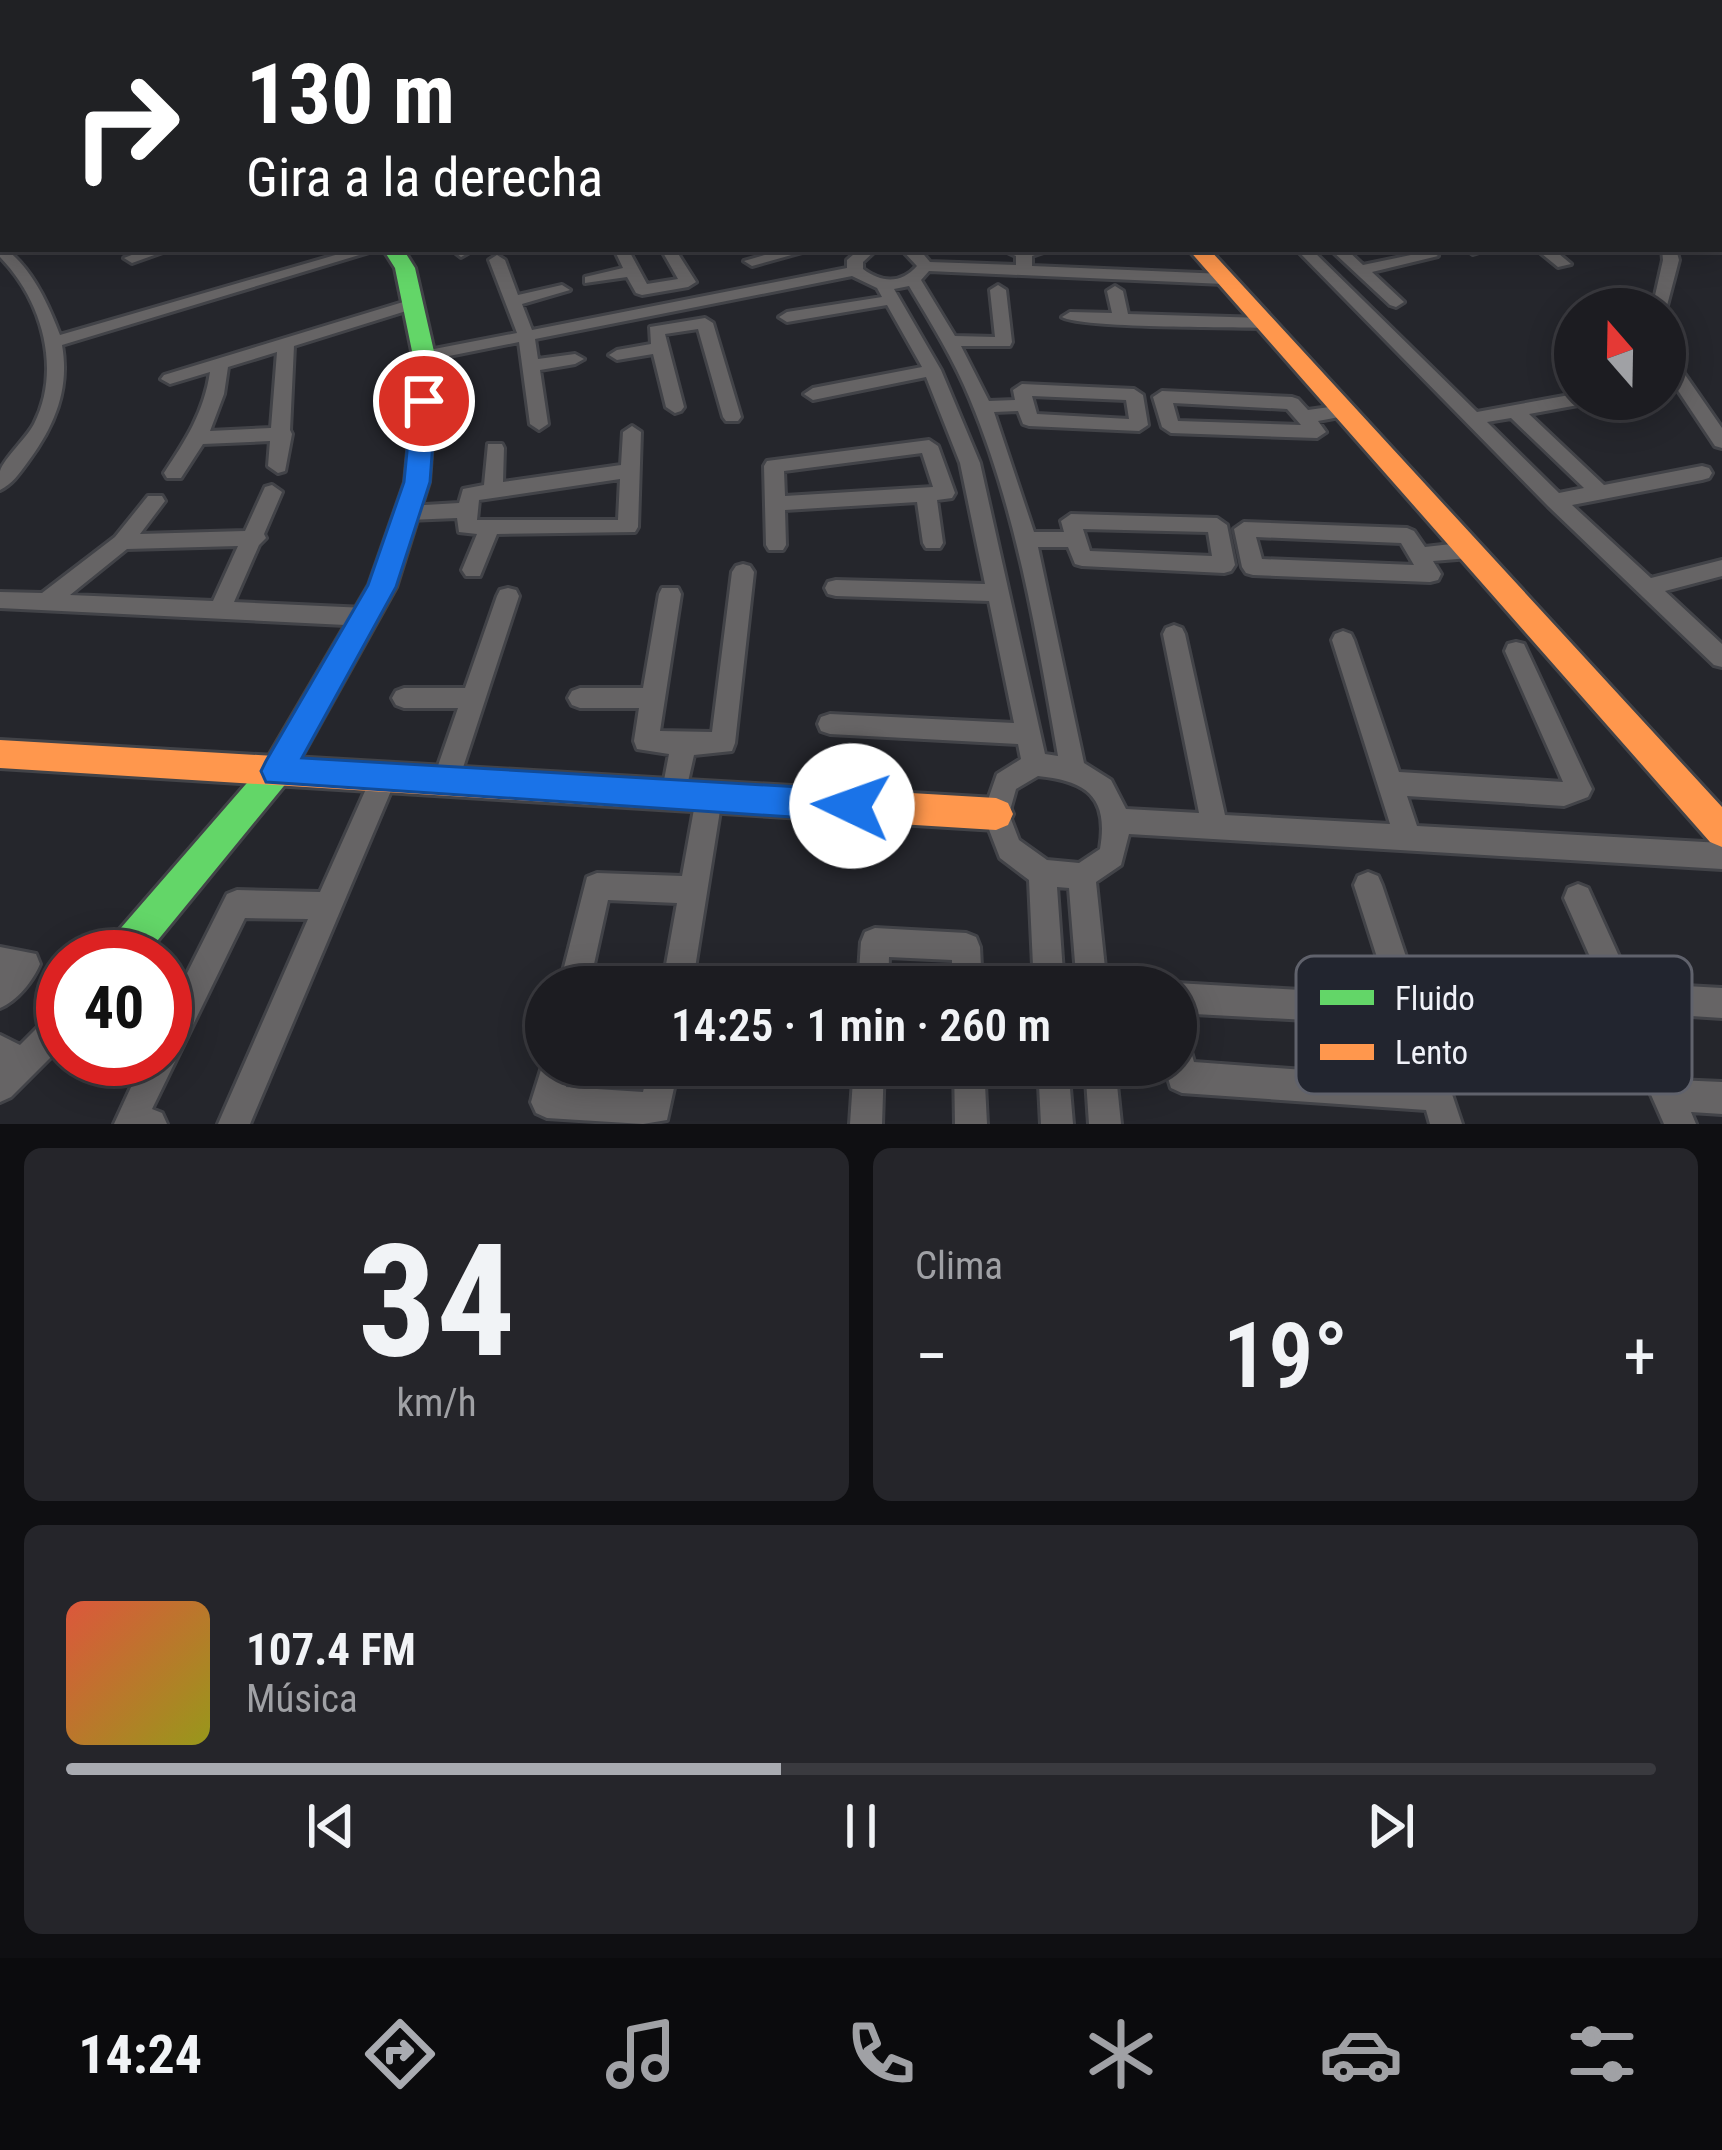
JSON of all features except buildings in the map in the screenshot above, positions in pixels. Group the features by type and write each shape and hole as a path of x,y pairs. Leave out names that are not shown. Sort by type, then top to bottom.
{"street":[{"path":"0,483 33,446 59,389 56,341 26,278 3,252"},
{"path":"132,258 153,252"},
{"path":"56,341 361,252"},
{"path":"143,930 277,771 366,617 408,513 417,482 424,356 405,268 395,252"},
{"path":"622,252 642,290 688,282 670,252"},
{"path":"752,262 794,252"},
{"path":"855,271 855,260 866,252"},
{"path":"913,252 920,256 919,273 982,406 1026,540 1072,766"},
{"path":"1201,252 1722,831"},
{"path":"1306,252 1555,501 1647,586 1712,637 1722,658"},
{"path":"1340,252 1396,302"},
{"path":"1547,252 1563,264"},
{"path":"1665,288 1670,252"},
{"path":"1360,270 1430,256"},
{"path":"787,317 886,292 919,273 1019,257 1224,279"},
{"path":"497,260 526,335 539,424"},
{"path":"590,280 633,271"},
{"path":"424,356 855,271 886,292 932,370 971,467 1036,764"},
{"path":"667,286 681,326"},
{"path":"512,301 562,290"},
{"path":"949,341 1004,342 998,290"},
{"path":"1115,291 1120,319"},
{"path":"170,380 412,304"},
{"path":"1070,317 1256,314"},
{"path":"675,407 656,331 705,323 733,417"},
{"path":"278,466 286,341"},
{"path":"617,355 660,348"},
{"path":"530,366 575,359"},
{"path":"174,472 199,438 218,399 220,364"},
{"path":"813,394 932,370"},
{"path":"1686,389 1722,442"},
{"path":"1022,390 1134,395 1139,425 1028,420 1025,405 1022,390"},
{"path":"1162,398 1292,403 1304,417 1317,432 1171,427 1162,398"},
{"path":"1472,419 1554,404"},
{"path":"982,406 1025,405"},
{"path":"1515,411 1600,492"},
{"path":"1304,417 1344,412"},
{"path":"629,470 470,494 466,527 628,527 632,432"},
{"path":"199,438 283,434"},
{"path":"775,504 945,494 929,446 774,466 776,545"},
{"path":"493,491 495,448"},
{"path":"940,471 971,467"},
{"path":"1555,501 1702,473"},
{"path":"220,610 256,538 272,492"},
{"path":"926,495 934,543"},
{"path":"46,602 122,542 154,501"},
{"path":"408,513 468,510"},
{"path":"1071,521 1217,526 1224,565 1082,558 1076,539 1071,521"},
{"path":"473,571 490,527"},
{"path":"1244,529 1407,536 1418,555 1430,574 1253,567 1244,529"},
{"path":"122,542 256,538"},
{"path":"1026,540 1076,539"},
{"path":"1418,555 1469,550"},
{"path":"1647,586 1722,568"},
{"path":"670,594 646,741 723,743 743,572"},
{"path":"836,588 999,593"},
{"path":"445,783 508,596"},
{"path":"0,600 366,617"},
{"path":"1174,634 1216,827"},
{"path":"1343,640 1408,838"},
{"path":"1390,783 1564,794 1579,789 1516,651"},
{"path":"404,698 474,698"},
{"path":"580,698 653,698"},
{"path":"830,724 1029,734"},
{"path":"674,796 682,744"},
{"path":"0,754 996,814"},
{"path":"1036,764 1072,766 1105,788 1120,821 1112,856 1082,876 1042,874 1009,849 996,814 1006,782 1036,764"},
{"path":"234,1124 383,779"},
{"path":"680,966 709,798"},
{"path":"1120,821 1722,856"},
{"path":"1042,874 1048,966"},
{"path":"1082,876 1090,966"},
{"path":"1367,885 1390,956"},
{"path":"579,966 597,886 693,890"},
{"path":"1578,898 1606,956"},
{"path":"192,995 237,904 328,906"},
{"path":"874,966 875,942 966,947 967,966"},
{"path":"0,962 26,964 0,993"},
{"path":"1197,999 1296,1005"},
{"path":"1692,1001 1722,1003"},
{"path":"0,1086 12,1057"},
{"path":"1197,1079 1296,1092"},
{"path":"147,1086 129,1122 151,1124"},
{"path":"551,1086 547,1102 656,1109 660,1086"},
{"path":"866,1124 868,1086"},
{"path":"970,1086 971,1124"},
{"path":"1054,1086 1057,1124"},
{"path":"1102,1086 1105,1124"},
{"path":"1315,1094 1441,1110"},
{"path":"1674,1109 1722,1098"}],"traffic: fast":[{"path":"143,930 277,771 382,587 417,482 424,401 424,356 405,268 395,252"}],"traffic: slow":[{"path":"1201,252 1722,831"},
{"path":"0,754 996,814"}],"route":[{"path":"424,401 417,482 382,587 277,771 852,806"}]}
